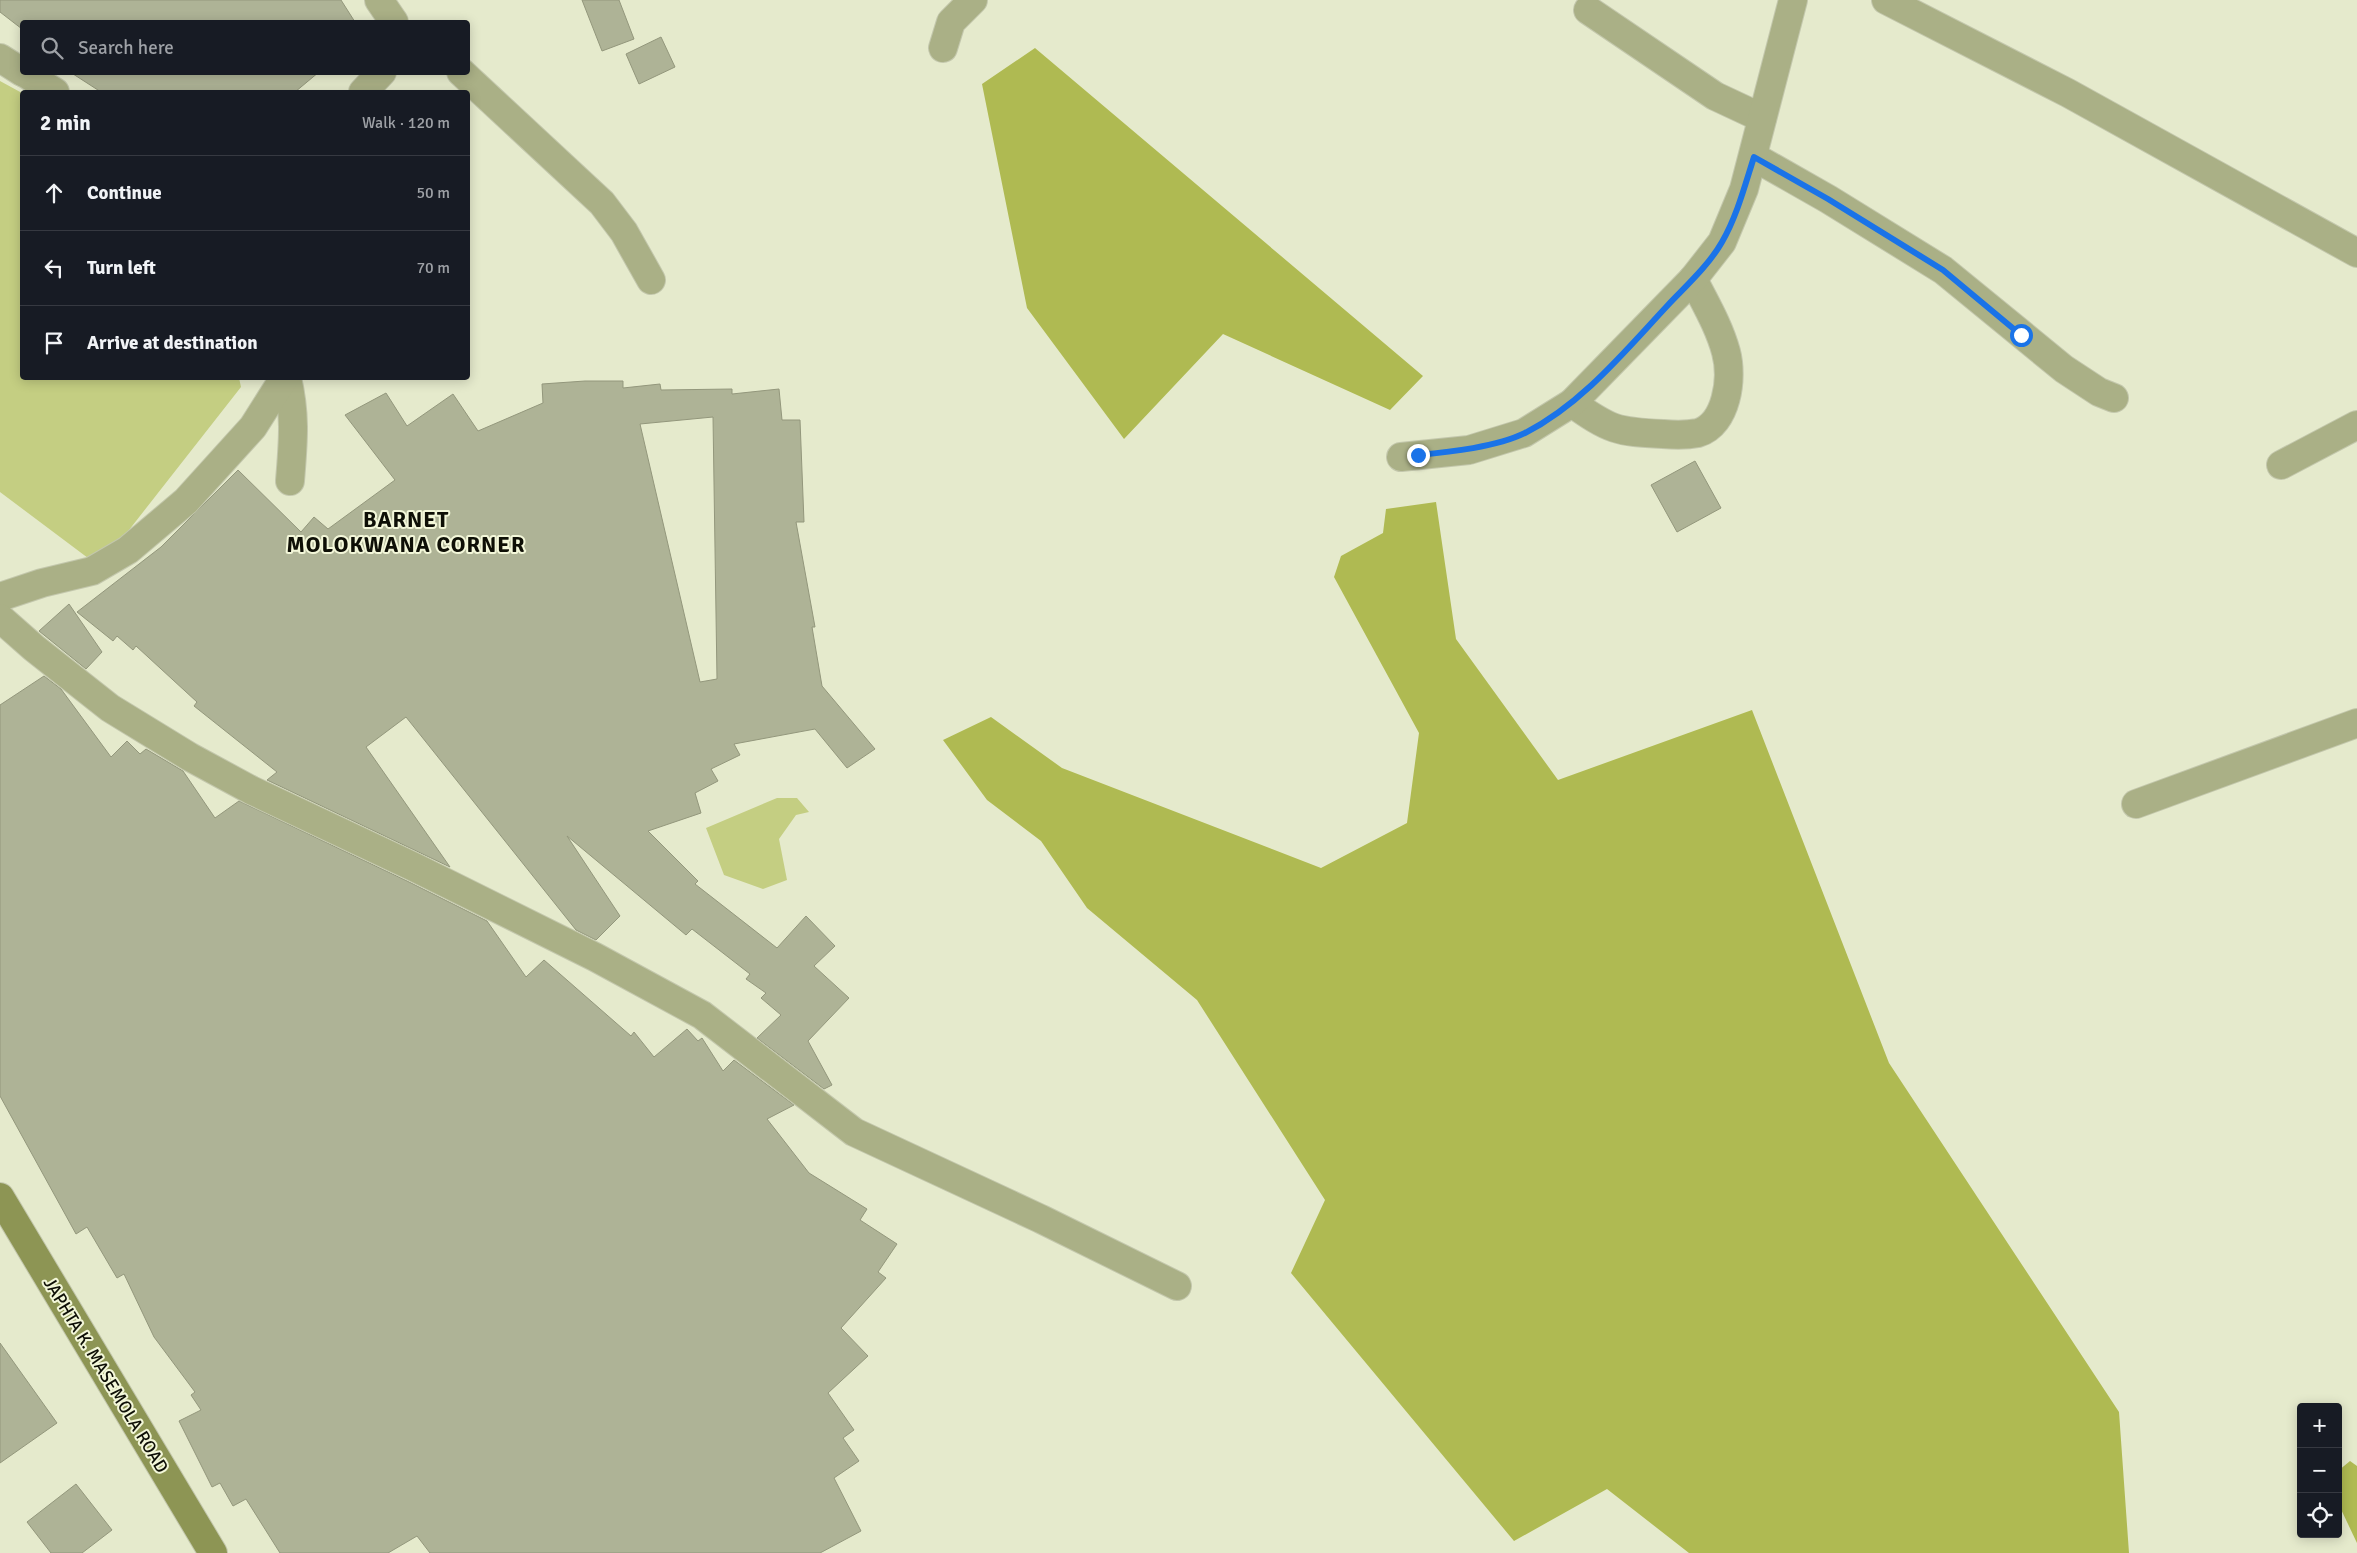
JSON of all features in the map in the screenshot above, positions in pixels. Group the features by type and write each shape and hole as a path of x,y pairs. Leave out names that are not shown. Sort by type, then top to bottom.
{"main road":[{"name":"JAPHTA K. MASEMOLA ROAD","path":"0,1197 213,1553"}],"street":[{"path":"379,0 393,20"},
{"path":"943,48 951,22 974,0"},
{"path":"1402,457 1469,450 1524,434 1572,403 1624,352 1693,279 1722,242 1744,190 1794,0"},
{"path":"1886,0 2068,93 2357,253"},
{"path":"1588,10 1715,96 1762,118"},
{"path":"0,58 20,70"},
{"path":"28,75 52,90"},
{"path":"365,90 379,75"},
{"path":"463,75 602,203 624,232 651,280"},
{"path":"1754,157 1828,199 1943,270 2064,369 2099,392 2114,398"},
{"path":"1572,403 1602,424 1624,432 1698,433 1710,426 1725,402 1728,364 1716,324 1693,279"},
{"path":"0,597 42,583 92,571 128,550 186,501 253,427 285,380"},
{"path":"287,380 294,405 290,481"},
{"path":"2281,465 2357,425"},
{"path":"0,618 34,648 110,708 190,758 251,790 422,871 595,957 702,1015 854,1132 1041,1219 1177,1286"},
{"path":"2136,804 2357,723"}],"green space":[{"path":"1035,48 1423,376 1390,410 1223,334 1124,439 1027,308 982,84"},
{"path":"0,81 20,92 20,380 239,380 241,387 100,567 0,492"},
{"path":"1436,502 1456,639 1558,780 1752,710 1889,1063 2119,1412 2129,1553 1689,1553 1607,1489 1514,1541 1291,1273 1325,1200 1197,1000 1087,908 1041,841 987,800 943,740 991,717 1062,768 1321,868 1407,823 1419,733 1334,577 1341,556 1383,533 1386,509"},
{"path":"777,798 797,798 809,812 796,815 779,839 787,880 763,889 724,875 706,828"},
{"path":"2350,1461 2357,1466 2357,1543 2342,1511 2342,1468"}],"building":[{"path":"0,0 341,0 354,20 20,20 20,27 0,12"},
{"path":"582,0 619,0 634,39 602,51"},
{"path":"661,37 675,67 639,84 626,54"},
{"path":"75,75 315,75 297,90 98,90"},
{"path":"623,381 623,388 660,384 661,390 732,389 732,394 779,389 782,420 800,420 804,522 796,522 815,627 812,627 822,686 875,749 847,768 815,729 734,744 740,755 711,769 718,781 695,793 701,813 648,831 698,881 695,884 777,948 806,916 835,946 814,966 849,998 808,1041 832,1085 824,1089 757,1038 781,1015 761,998 766,993 746,979 750,974 692,929 686,935 567,836 620,916 596,940 576,930 406,717 366,747 450,867 267,780 277,772 194,706 197,702 136,646 133,650 117,636 113,641 77,612 161,547 238,470 301,532 314,517 328,529 395,480 345,415 386,393 407,426 453,394 478,431 543,403 542,384","holes":["713,417 717,679 700,682 640,424"]},
{"path":"1695,461 1721,508 1677,532 1651,485"},
{"path":"69,604 102,652 86,669 39,631"},
{"path":"44,676 61,689 111,757 127,741 140,754 146,749 183,771 215,818 239,801 407,881 487,921 526,977 544,960 631,1036 634,1032 654,1057 687,1029 698,1041 702,1038 723,1071 734,1060 794,1105 767,1119 809,1173 867,1209 860,1220 897,1244 878,1272 886,1278 841,1328 868,1356 828,1393 854,1430 843,1438 859,1461 834,1478 861,1531 820,1553 430,1553 417,1536 388,1553 280,1553 246,1499 233,1506 220,1483 212,1487 179,1421 201,1410 191,1395 195,1392 154,1337 124,1274 117,1278 87,1227 76,1234 0,1096 0,705"},
{"path":"0,1343 57,1423 0,1463"},
{"path":"76,1484 112,1530 82,1553 51,1553 27,1522"}],"district":[{"name":"BARNET MOLOKWANA CORNER","path":"406,532"}],"route":[{"path":"1418,455 1469,450 1524,434 1572,403 1624,352 1693,279 1722,242 1744,190 1754,157 1828,199 1943,270 2021,335"}]}
